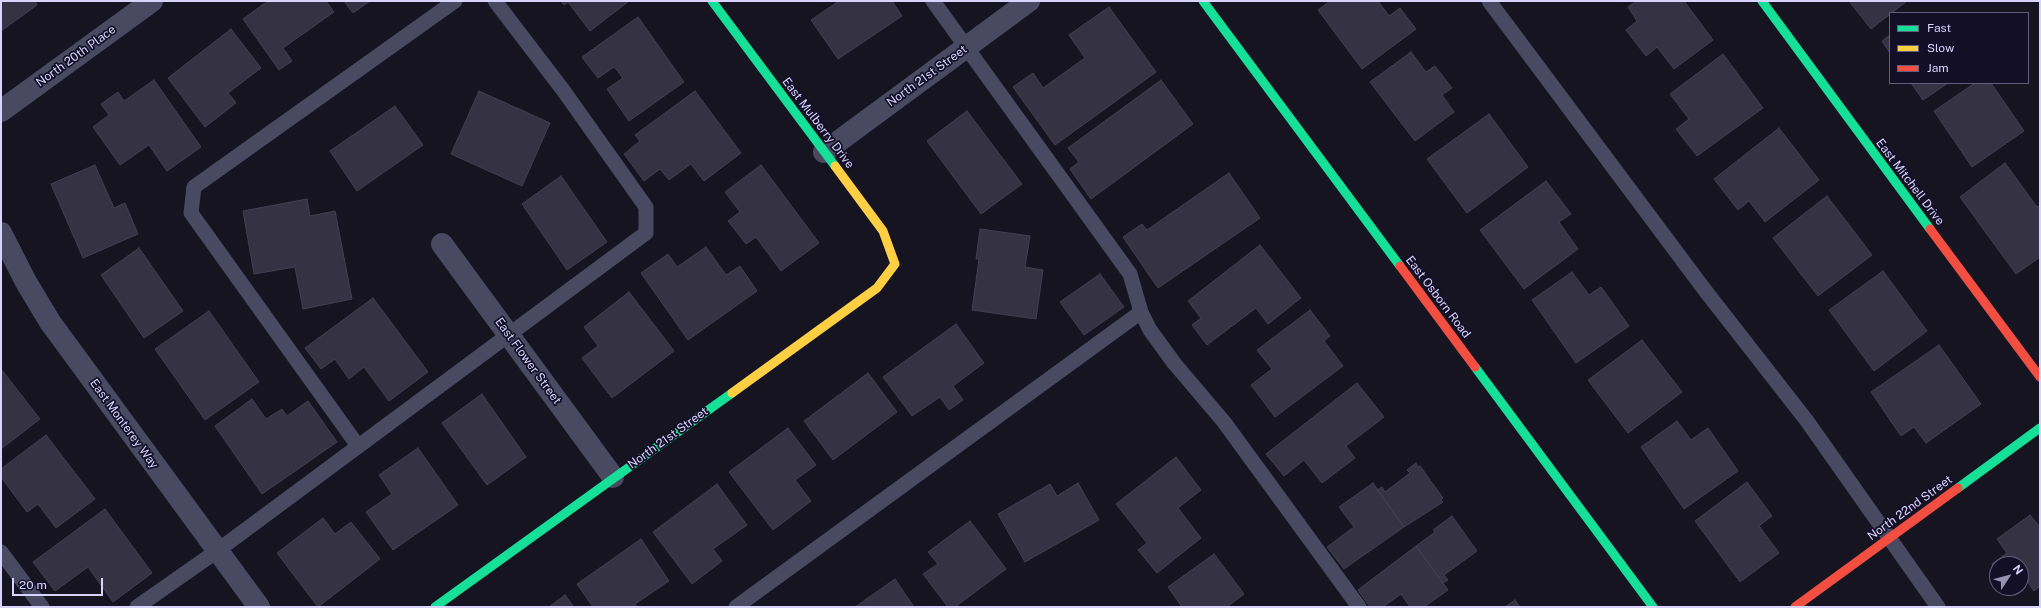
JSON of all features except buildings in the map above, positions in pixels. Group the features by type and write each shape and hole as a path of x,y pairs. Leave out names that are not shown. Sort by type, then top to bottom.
{"street":[{"name":"North 20th Place","path":"1,111 152,1"},
{"name":"East Mulberry Drive","path":"712,1 883,231 895,264"},
{"name":"North 21st Street","path":"824,152 1029,1"},
{"name":"East Osborn Road","path":"1203,1 1653,607"},
{"name":"East Mitchell Drive","path":"1762,1 2040,377"},
{"name":"East Monterey Way","path":"1,233 26,282 50,322 259,607"},
{"name":"East Flower Street","path":"442,244 613,477"},
{"name":"North 21st Street","path":"435,607 613,477 877,288 895,264"},
{"name":"North 22nd Street","path":"1795,607 2040,428"}],"lane":[{"path":"358,446 191,214 194,187 454,1"},
{"path":"137,607 217,550 646,233 646,206 563,90 495,1"},
{"path":"933,1 968,46 1130,274 1141,312 1150,330 1174,363 1224,422 1359,607"},
{"path":"1489,1 1704,290 1807,421 1938,607"},
{"path":"736,607 1141,312"},
{"path":"1,552 42,607"}],"traffic: fast":[{"path":"712,1 835,166"},
{"path":"1203,1 1400,266"},
{"path":"1762,1 1930,229"},
{"path":"1475,367 1653,607"},
{"path":"435,607 732,393"},
{"path":"1958,488 2040,428"}],"traffic: slow":[{"path":"732,393 877,288 895,264 883,231 835,166"}],"traffic: jam":[{"path":"1930,229 2040,377"},
{"path":"1400,266 1475,367"},
{"path":"1795,607 1958,488"}]}
